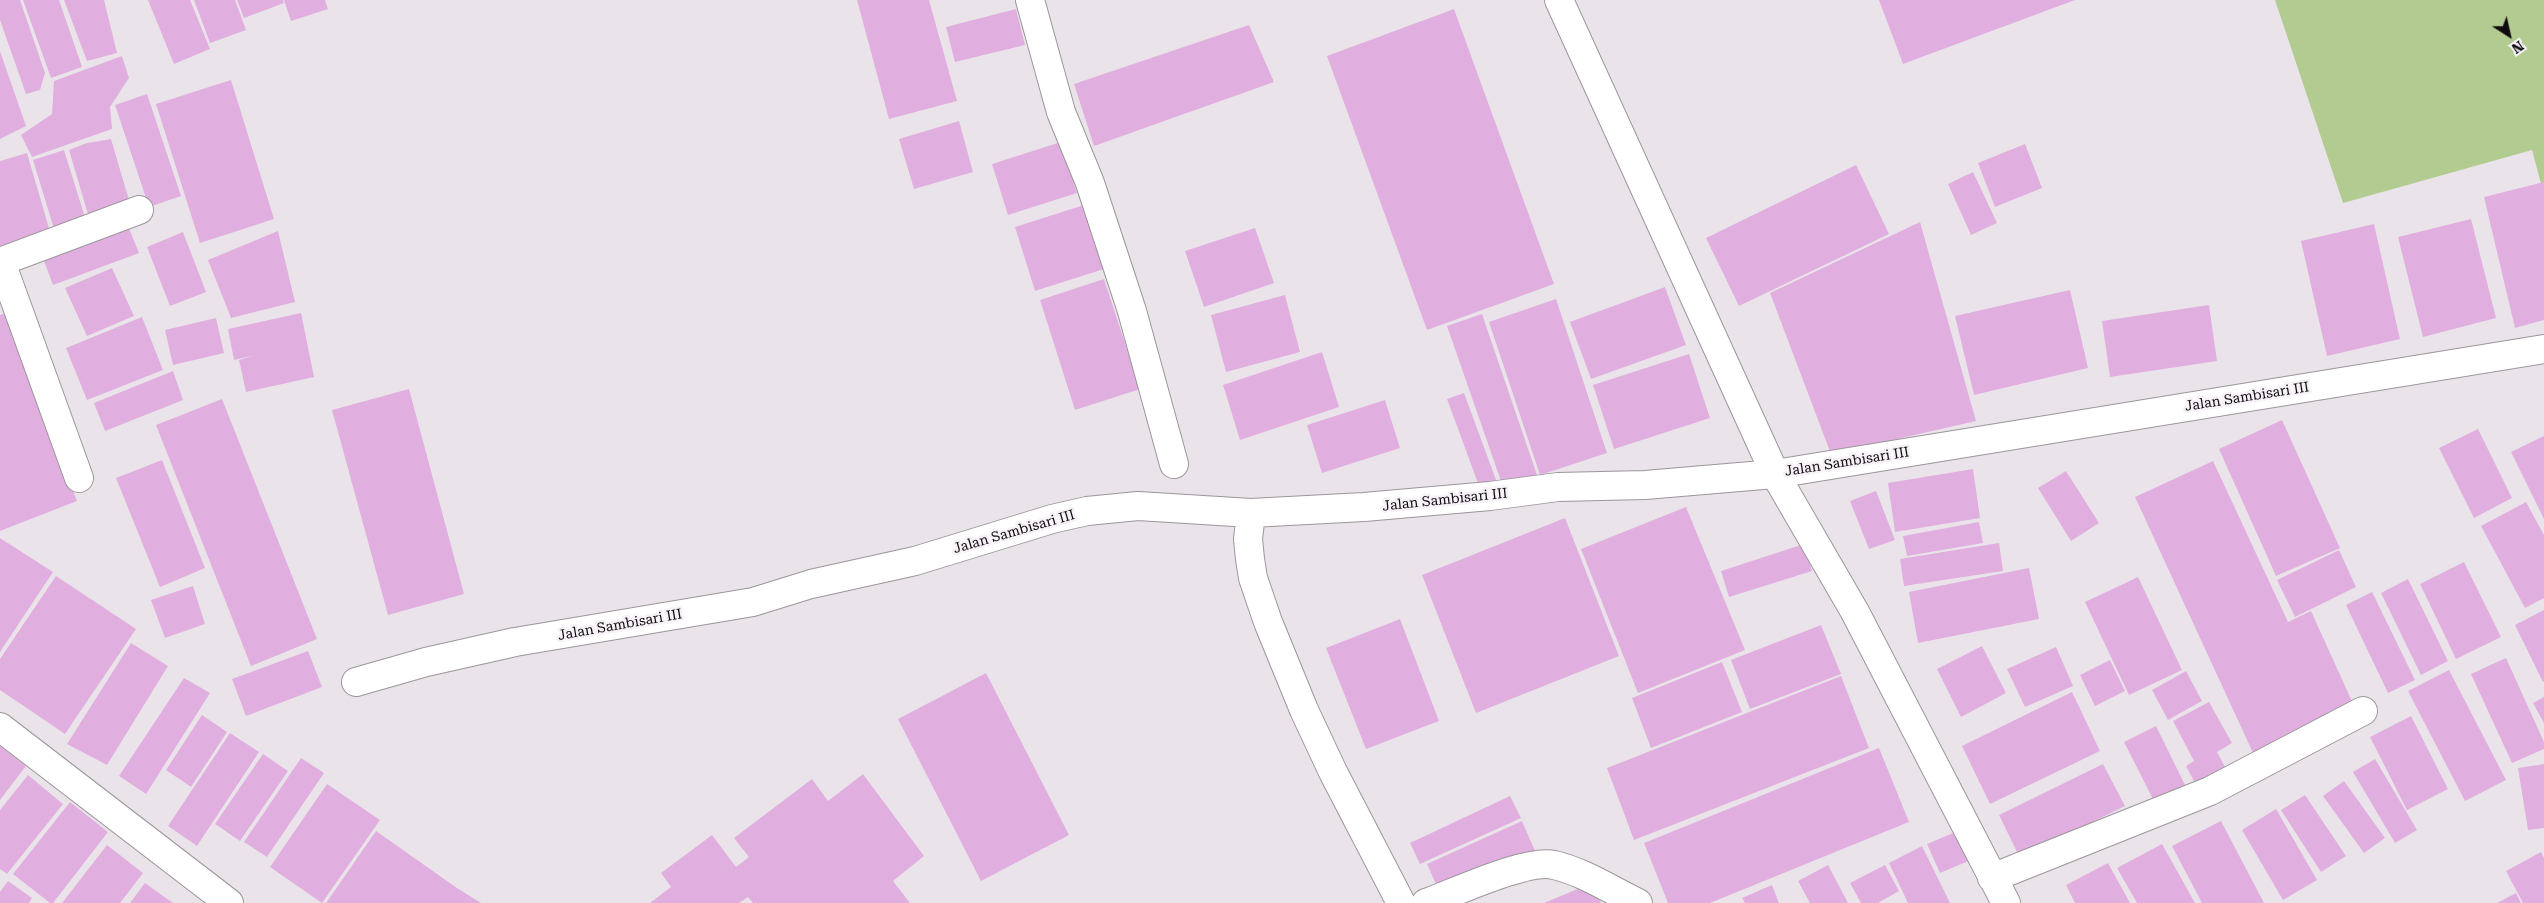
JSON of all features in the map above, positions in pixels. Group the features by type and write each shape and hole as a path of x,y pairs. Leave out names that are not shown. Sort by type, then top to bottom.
{"street":[{"path":"1030,0 1060,112 1090,183 1132,311 1174,464"},
{"path":"1558,0 1775,474 1855,612 2006,903"},
{"path":"79,478 0,262 139,210"},
{"name":"Jalan Sambisari III","path":"356,682 426,662 515,642 754,602 811,584 916,561 1052,519 1087,511 1138,506 1250,513 1364,508 1558,487 1645,484 1775,474 2544,349"},
{"path":"1250,513 1248,539 1253,578 1268,622 1304,710 1333,772 1401,903"},
{"path":"1992,878 2210,791 2363,712"},
{"path":"0,727 229,903"},
{"path":"1426,903 1532,864 1552,864 1578,873 1638,903"}],"green space":[{"path":"2275,0 2544,0 2544,195 2532,150 2343,203"}],"building":[{"path":"0,0 20,0 45,73 40,90 26,94 0,20"},
{"path":"23,0 59,0 82,67 51,78"},
{"path":"64,0 104,0 117,53 87,61"},
{"path":"148,0 190,0 210,49 174,64"},
{"path":"194,0 235,0 246,30 210,43"},
{"path":"237,0 283,0 284,3 244,18"},
{"path":"284,0 325,0 328,9 291,21"},
{"path":"857,0 929,0 957,101 889,119"},
{"path":"1879,0 2075,0 1903,64"},
{"path":"1016,9 1025,45 955,62 946,27"},
{"path":"1454,9 1554,284 1427,330 1327,56"},
{"path":"1249,25 1274,82 1094,146 1074,84"},
{"path":"0,51 26,126 0,139"},
{"path":"122,56 129,78 110,107 112,129 32,157 21,135 52,114 54,81"},
{"path":"231,80 274,219 200,243 156,104"},
{"path":"147,94 181,196 149,207 115,105"},
{"path":"959,121 973,172 914,189 899,139"},
{"path":"111,139 131,207 90,221 69,150 87,143"},
{"path":"1061,142 1077,193 1008,215 992,164"},
{"path":"2025,144 2042,188 1995,207 1978,163"},
{"path":"64,150 87,224 55,232 33,160"},
{"path":"27,153 51,235 0,250 0,161"},
{"path":"1856,165 1889,234 1739,306 1706,238"},
{"path":"1973,172 1997,223 1971,235 1948,184"},
{"path":"2544,182 2544,320 2515,328 2484,197"},
{"path":"1084,205 1104,269 1035,291 1015,227"},
{"path":"2471,219 2496,318 2423,337 2398,237"},
{"path":"126,221 139,253 53,285 41,253"},
{"path":"1920,222 1976,421 1831,454 1770,293"},
{"path":"2374,224 2400,339 2327,356 2301,241"},
{"path":"1255,228 1274,283 1204,307 1185,251"},
{"path":"278,231 295,302 231,318 208,260"},
{"path":"183,232 206,292 170,306 147,247"},
{"path":"112,268 134,316 87,336 65,288"},
{"path":"1104,279 1140,389 1075,410 1040,300"},
{"path":"1665,287 1686,345 1591,379 1570,322"},
{"path":"2070,290 2088,368 1974,395 1955,316"},
{"path":"1285,295 1300,352 1226,372 1211,315"},
{"path":"1556,299 1607,453 1540,475 1489,322"},
{"path":"2209,305 2217,361 2110,377 2102,321"},
{"path":"6,313 77,501 0,531 0,315"},
{"path":"301,313 314,377 246,392 239,360 252,356 234,360 228,329"},
{"path":"1482,314 1537,475 1503,487 1447,326"},
{"path":"142,317 163,370 87,400 66,348"},
{"path":"216,318 224,353 173,365 165,330"},
{"path":"1322,352 1339,407 1240,440 1223,385"},
{"path":"1689,354 1710,418 1614,449 1593,385"},
{"path":"173,371 183,400 105,431 94,403"},
{"path":"409,389 464,594 388,615 332,410"},
{"path":"1464,393 1499,488 1482,494 1447,399"},
{"path":"222,399 317,639 251,666 156,425"},
{"path":"1385,400 1400,448 1322,473 1307,425"},
{"path":"2282,420 2340,548 2276,576 2219,449"},
{"path":"2478,429 2512,498 2474,518 2439,448"},
{"path":"2544,436 2544,519 2511,452"},
{"path":"162,460 205,568 160,587 116,478"},
{"path":"2213,461 2288,622 2311,611 2355,708 2254,755 2135,497"},
{"path":"1973,469 1980,518 1895,532 1888,483"},
{"path":"2066,471 2099,523 2071,541 2038,488"},
{"path":"1876,491 1895,540 1869,549 1850,501"},
{"path":"2526,502 2544,535 2544,598 2525,608 2481,526"},
{"path":"1686,507 1745,650 1638,693 1581,549"},
{"path":"1565,518 1619,656 1476,713 1422,575"},
{"path":"1979,522 1983,543 1907,556 1903,536"},
{"path":"0,538 53,572 0,652"},
{"path":"1999,543 2003,571 1904,586 1900,559"},
{"path":"1804,544 1812,571 1729,597 1721,571"},
{"path":"2339,550 2356,587 2295,617 2277,580"},
{"path":"2464,562 2501,637 2456,659 2420,584"},
{"path":"2029,568 2039,619 1918,643 1909,592"},
{"path":"56,576 136,629 65,734 0,690 0,659"},
{"path":"2138,577 2182,670 2129,695 2085,602"},
{"path":"2408,579 2448,661 2421,675 2381,593"},
{"path":"193,586 205,624 165,638 151,600"},
{"path":"2372,592 2415,680 2388,693 2346,605"},
{"path":"2544,610 2544,681 2543,682 2515,625"},
{"path":"1400,619 1439,721 1366,749 1326,648"},
{"path":"1821,625 1841,674 1750,709 1731,660"},
{"path":"131,643 168,666 107,765 67,744"},
{"path":"1982,646 2006,693 1961,717 1937,669"},
{"path":"2056,647 2073,686 2025,707 2007,669"},
{"path":"308,651 322,687 246,716 232,679"},
{"path":"2506,658 2544,742 2544,749 2512,763 2471,674"},
{"path":"2110,660 2125,691 2095,706 2080,675"},
{"path":"1722,662 1742,712 1651,748 1632,698"},
{"path":"2449,670 2506,780 2465,801 2408,691"},
{"path":"2186,671 2202,701 2168,720 2152,690"},
{"path":"986,673 1069,835 981,881 898,719"},
{"path":"1841,676 1869,748 1634,840 1607,768"},
{"path":"184,678 210,693 146,794 119,776"},
{"path":"2072,692 2100,751 1990,804 1962,746"},
{"path":"2544,697 2544,723 2533,703"},
{"path":"2209,702 2232,743 2217,752 2230,776 2200,792 2186,766 2194,761 2173,721"},
{"path":"202,715 227,732 191,787 166,770"},
{"path":"2411,716 2448,789 2407,810 2370,737"},
{"path":"2156,726 2187,789 2156,805 2124,742"},
{"path":"230,733 259,752 197,846 168,826"},
{"path":"0,746 26,766 0,800"},
{"path":"1879,748 1909,822 1710,903 1668,903 1644,843"},
{"path":"263,754 288,771 240,841 215,824"},
{"path":"301,758 324,773 267,857 244,842"},
{"path":"2375,759 2417,830 2395,843 2353,772"},
{"path":"2103,764 2125,806 2020,858 1999,815"},
{"path":"2544,764 2544,828 2528,830 2518,768"},
{"path":"863,774 924,856 893,881 910,903 753,903 748,897 739,903 650,903 671,887 661,873 712,835 736,867 749,857 734,838 812,779 828,801"},
{"path":"28,775 63,804 7,874 0,869 0,810"},
{"path":"2344,781 2385,838 2364,853 2323,796"},
{"path":"327,784 380,820 322,903 270,867"},
{"path":"2305,795 2346,856 2321,872 2281,810"},
{"path":"1510,796 1521,818 1420,864 1410,843"},
{"path":"70,802 108,832 53,903 50,903 13,874"},
{"path":"2276,809 2317,880 2283,900 2242,830"},
{"path":"1522,821 1535,851 1441,895 1427,864"},
{"path":"2221,821 2264,903 2202,903 2172,846"},
{"path":"376,831 457,888 481,903 326,903"},
{"path":"1958,831 1971,860 1940,873 1927,844"},
{"path":"2162,844 2195,903 2137,903 2117,868"},
{"path":"107,845 143,873 120,903 62,903"},
{"path":"1922,846 1950,903 1908,903 1889,863"},
{"path":"2541,852 2544,858 2544,903 2523,903 2506,871"},
{"path":"2108,863 2130,903 2075,903 2066,885"},
{"path":"1828,865 1848,903 1810,903 1798,881"},
{"path":"1885,865 1899,891 1878,903 1861,903 1850,883"},
{"path":"8,881 32,898 29,903 0,903 0,892"},
{"path":"145,883 173,903 130,903"},
{"path":"1592,883 1601,903 1544,903"},
{"path":"1772,885 1779,903 1745,903 1742,898"},
{"path":"2516,893 2521,903 2497,903"}]}
